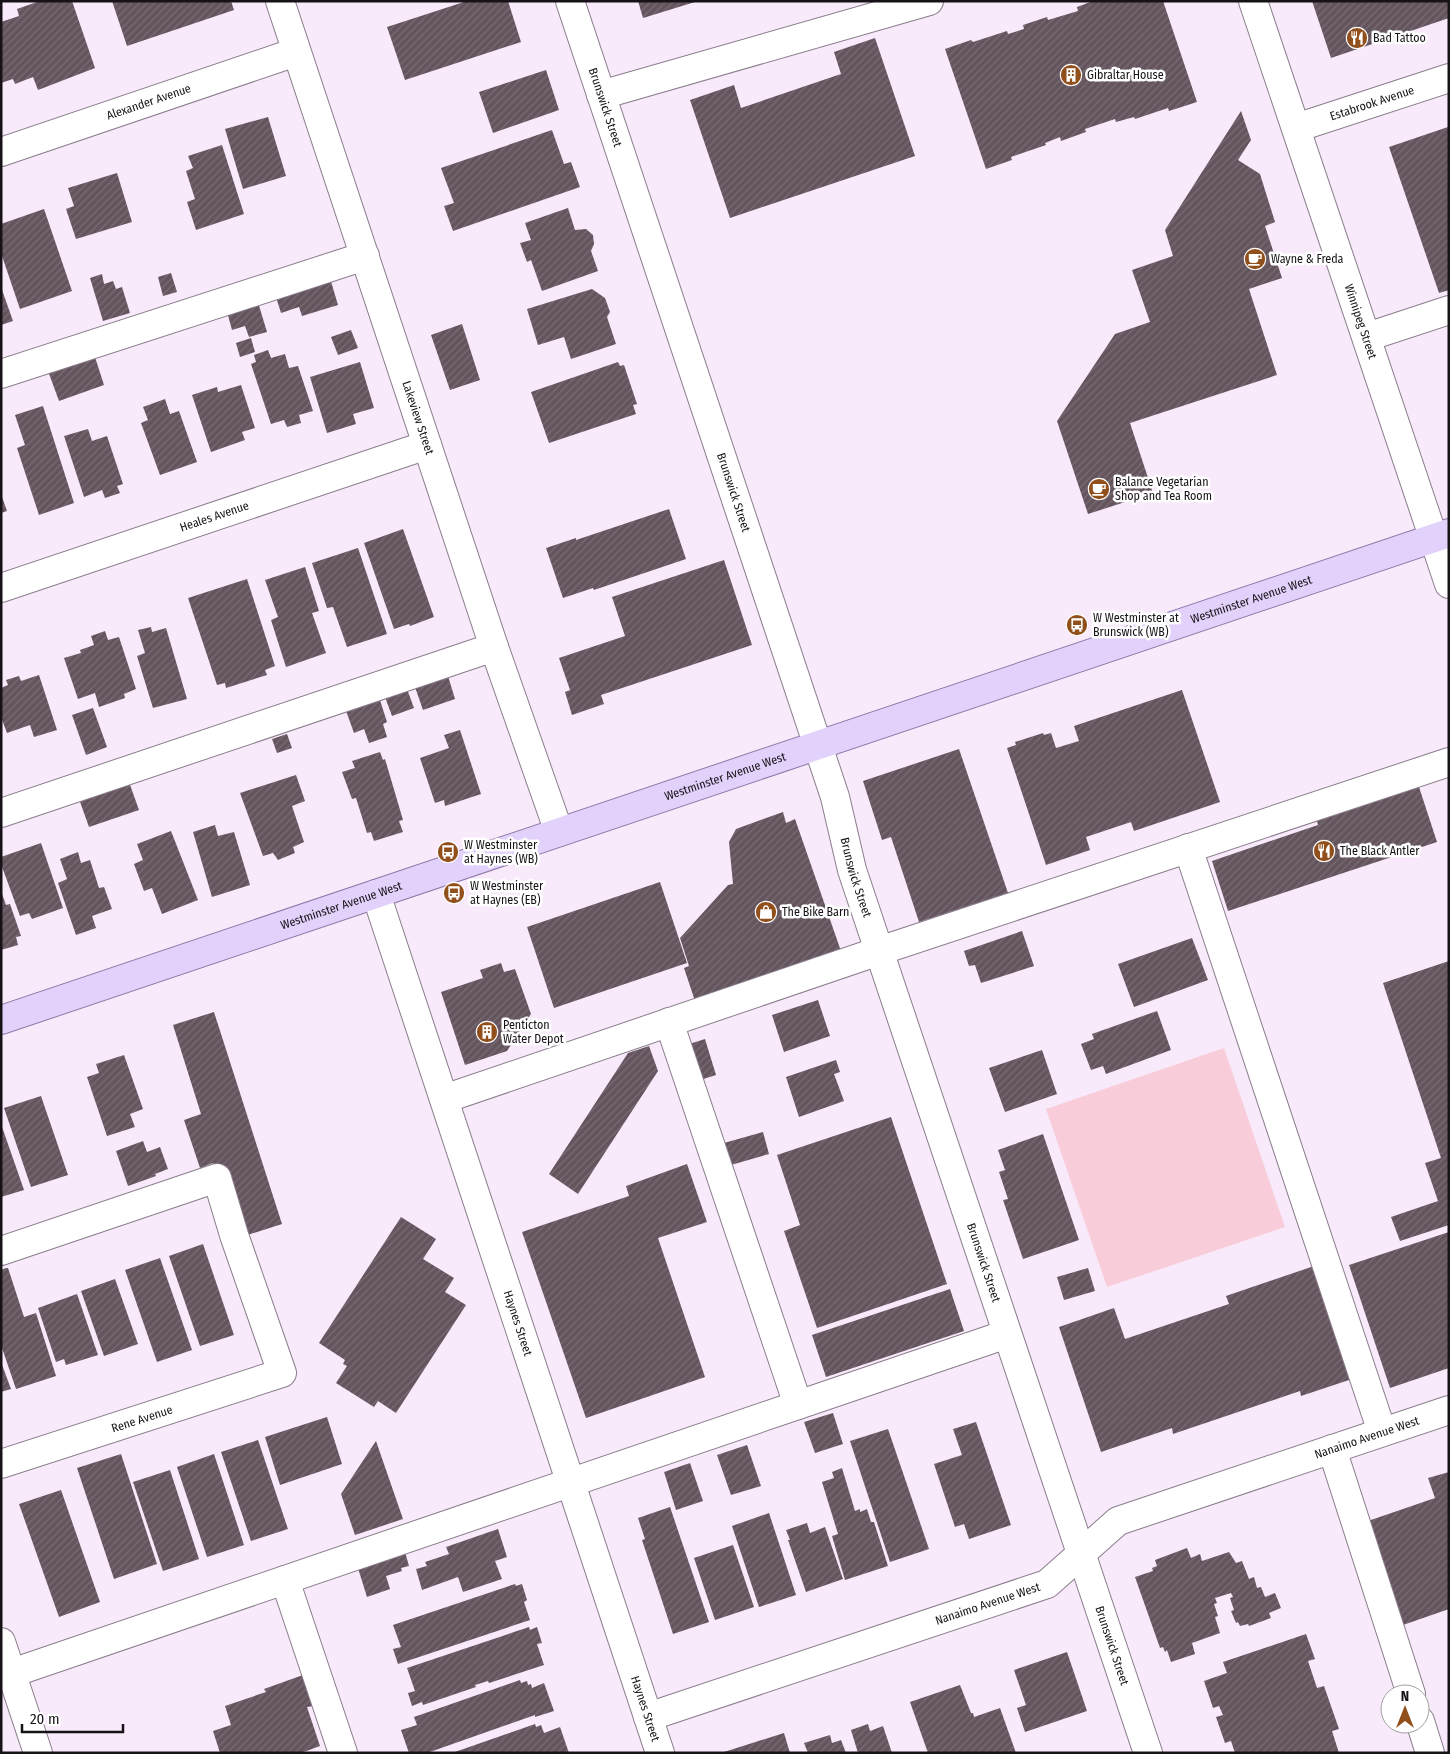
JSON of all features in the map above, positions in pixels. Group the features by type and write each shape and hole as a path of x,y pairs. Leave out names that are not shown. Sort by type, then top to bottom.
{"main road":[{"name":"Westminster Avenue West","path":"1,1020 1441,535"}],"street":[{"name":"Lakeview Street","path":"280,1 494,647 559,832"},
{"name":"Brunswick Street","path":"570,1 835,797 852,870 1080,1556 1148,1753"},
{"path":"600,95 929,1"},
{"name":"Winnipeg Street","path":"1253,1 1367,338 1441,535 1449,584"},
{"name":"Alexander Avenue","path":"1,152 296,52"},
{"name":"Estabrook Avenue","path":"1296,128 1449,78"},
{"path":"1,374 365,256"},
{"path":"1367,338 1449,310"},
{"name":"Heales Avenue","path":"1,588 427,445"},
{"path":"1,813 494,647"},
{"path":"444,1098 1449,762"},
{"path":"1188,848 1382,1432"},
{"name":"Haynes Street","path":"376,894 572,1482 660,1753"},
{"path":"669,1022 798,1405"},
{"name":"Rene Avenue","path":"1,1251 216,1178 282,1373 1,1464"},
{"path":"12,1673 1006,1334"},
{"name":"Nanaimo Avenue West","path":"648,1717 1047,1584 1118,1521 1449,1410"},
{"path":"1332,1449 1408,1684"},
{"path":"285,1580 344,1753"},
{"path":"1,1642 38,1753"},
{"path":"1424,1734 1430,1753"}],"shaded area":[{"path":"1224,1048 1285,1227 1107,1287 1046,1109"}],"building":[{"path":"40,1 72,1 95,68 38,90 33,77 15,84 13,79 1,83 1,22 19,16 17,9"},
{"path":"112,1 231,1 234,10 127,46"},
{"path":"467,1 508,1 521,42 405,80 387,27"},
{"path":"638,1 695,1 695,2 643,18"},
{"name":"Gibraltar House","path":"1093,1 1163,1 1197,102 1169,111 1168,108 1135,119 1134,117 1116,122 1115,119 1085,129 1086,132 1061,141 1060,137 1045,143 1046,145 1011,157 1012,160 986,169 945,49 971,40 973,42 1007,31 1008,34 1024,29 1023,25 1047,17 1048,20 1078,11 1077,7"},
{"name":"Bad Tattoo","path":"1312,1 1449,1 1449,18 1331,58"},
{"path":"875,38 915,156 730,218 690,100 734,85 741,108 841,74 834,52"},
{"path":"546,70 559,110 493,133 479,92"},
{"path":"1241,111 1251,140 1238,160 1260,174 1275,222 1265,226 1282,278 1249,289 1277,375 1130,423 1153,493 1088,514 1057,421 1115,334 1150,322 1132,270 1173,256 1165,230"},
{"path":"268,117 286,176 243,189 225,129"},
{"path":"1448,127 1449,290 1439,293 1389,147"},
{"path":"552,130 564,164 571,162 580,187 453,231 444,206 454,203 441,168"},
{"path":"222,145 244,214 196,230 187,202 195,199 186,171 193,168 188,156"},
{"path":"117,173 132,222 76,239 66,209 74,206 68,188"},
{"path":"568,208 575,230 586,229 593,235 594,244 591,251 598,271 542,291 531,260 527,262 520,243 531,240 525,223"},
{"path":"44,209 72,291 20,309 1,253 1,224"},
{"path":"171,273 177,292 163,296 158,277"},
{"path":"102,274 104,284 113,281 116,289 122,287 130,313 103,321 90,278"},
{"path":"330,278 338,305 302,316 299,307 281,313 275,294"},
{"path":"1,287 13,321 1,325"},
{"path":"592,289 605,298 610,312 607,317 616,344 571,359 564,337 538,345 527,309"},
{"path":"257,299 267,332 249,337 245,326 232,330 226,308"},
{"path":"462,324 480,380 450,390 431,335"},
{"path":"351,330 358,348 338,355 331,337"},
{"path":"251,338 255,352 240,357 236,343"},
{"path":"268,350 271,358 285,354 289,368 298,366 313,411 299,415 301,423 287,427 284,420 271,424 251,364 256,362 254,355"},
{"path":"94,354 104,385 59,401 48,371"},
{"path":"360,362 374,408 353,414 356,424 327,433 310,377"},
{"path":"618,362 620,366 624,365 637,404 633,405 636,414 549,443 531,392"},
{"path":"241,385 255,428 242,432 245,440 211,452 192,395 217,387 218,392"},
{"path":"165,399 170,414 179,411 197,462 160,475 141,423 148,420 143,407"},
{"path":"43,406 74,503 39,515 17,448 25,445 15,415"},
{"path":"88,429 92,441 107,436 123,484 117,486 120,493 105,498 102,490 84,497 64,436"},
{"path":"1,494 7,511 1,513"},
{"path":"669,509 686,559 594,590 593,588 563,598 546,548"},
{"path":"403,529 434,617 410,626 409,624 394,629 364,543"},
{"path":"358,548 387,634 347,647 333,607 327,608 312,563"},
{"path":"724,560 752,645 601,695 604,704 572,715 565,692 570,690 559,658 625,636 612,597"},
{"path":"305,567 319,611 312,613 326,653 286,667 271,620 278,617 265,580"},
{"path":"247,579 275,666 265,670 267,675 226,688 225,683 217,685 188,598"},
{"path":"151,627 152,632 166,628 187,699 153,708 137,656 145,653 138,630"},
{"path":"105,631 108,640 119,637 136,689 124,694 125,698 99,707 95,693 78,699 64,658 81,653 80,650 94,645 91,636"},
{"path":"39,675 57,730 34,737 30,725 7,733 1,717 1,688 8,685 6,680 19,676 21,681"},
{"path":"448,676 455,699 423,710 415,687"},
{"path":"407,689 414,708 392,716 385,697"},
{"path":"1182,690 1220,802 1134,831 1131,822 1086,837 1090,850 1046,865 1007,748 1016,745 1015,742 1043,733 1044,735 1051,733 1056,748 1079,741 1074,726"},
{"path":"379,697 387,722 383,724 387,737 369,743 364,729 354,733 345,708"},
{"path":"93,708 107,747 86,755 72,715"},
{"path":"460,730 481,794 445,806 444,800 435,803 420,758 449,748 444,735"},
{"path":"287,734 292,748 277,753 272,739"},
{"path":"959,749 1008,893 919,922 891,837 882,840 863,781"},
{"path":"380,752 383,760 385,759 403,820 399,821 403,832 374,841 371,832 367,833 356,798 352,799 342,772 355,768 352,761"},
{"path":"296,775 305,801 292,806 304,842 293,847 295,853 278,860 273,853 263,856 240,793"},
{"path":"129,782 139,810 89,827 79,799"},
{"name":"The Black Antler","path":"1419,787 1437,842 1228,911 1212,861 1318,825 1317,821"},
{"name":"The Bike Barn","path":"783,812 786,823 795,819 842,954 696,1004 684,968 689,966 680,938 728,885 733,884 729,842 736,829"},
{"path":"215,825 218,836 234,832 250,885 212,897 193,832"},
{"path":"171,831 198,900 162,914 152,888 144,891 134,864 143,860 137,844"},
{"path":"41,843 63,908 32,919 29,913 20,916 1,864 1,857"},
{"path":"78,852 81,863 90,860 99,888 104,887 112,909 92,916 96,928 76,935 58,883 67,879 60,859"},
{"path":"660,882 687,963 554,1008 527,927"},
{"path":"1,891 6,905 10,904 21,936 16,937 18,945 1,950"},
{"path":"1022,931 1034,966 981,983 975,965 969,966 964,951"},
{"path":"1192,938 1208,980 1134,1007 1118,964"},
{"path":"1449,961 1449,1225 1400,1241 1391,1217 1438,1201 1425,1163 1441,1158 1383,983"},
{"name":"Penticton Water Depot","path":"501,963 504,972 515,969 531,1014 507,1051 465,1065 441,992 483,978 480,970"},
{"path":"818,1000 830,1036 784,1052 772,1015"},
{"path":"1157,1011 1171,1050 1106,1074 1103,1066 1091,1070 1081,1044 1094,1039 1092,1034"},
{"path":"214,1012 282,1224 238,1238 213,1163 200,1168 184,1120 201,1114 173,1025"},
{"path":"705,1039 716,1075 694,1082 683,1046"},
{"path":"649,1046 658,1071 578,1194 549,1174 628,1053"},
{"path":"1042,1050 1057,1094 1005,1112 989,1068"},
{"path":"124,1055 143,1109 130,1114 135,1127 107,1136 87,1077 99,1073 96,1064"},
{"path":"836,1060 840,1072 834,1074 844,1101 799,1117 786,1077"},
{"path":"41,1096 68,1175 31,1187 4,1108"},
{"path":"891,1117 947,1284 817,1328 784,1231 800,1225 777,1155"},
{"path":"1,1124 24,1190 1,1197"},
{"path":"763,1132 769,1154 731,1165 724,1143"},
{"path":"1043,1134 1079,1240 1023,1259 1003,1200 1008,1199 999,1172 1005,1170 998,1150"},
{"path":"143,1141 147,1152 160,1147 168,1169 155,1174 156,1176 128,1186 116,1151"},
{"path":"687,1164 707,1222 658,1238 705,1377 586,1418 522,1232 629,1196 626,1186"},
{"path":"401,1217 436,1239 423,1259 454,1278 445,1292 466,1305 396,1413 378,1401 374,1407 336,1383 347,1366 343,1364 345,1360 319,1343"},
{"path":"1449,1232 1449,1368 1390,1388 1349,1265"},
{"path":"203,1244 234,1335 200,1346 169,1256"},
{"path":"160,1258 192,1350 157,1362 125,1270"},
{"path":"1317,1265 1355,1378 1301,1396 1300,1391 1173,1434 1172,1428 1101,1452 1059,1327 1114,1308 1125,1339 1229,1304 1226,1296"},
{"path":"8,1268 24,1317 36,1313 56,1376 16,1389 1,1345 1,1270"},
{"path":"1088,1268 1095,1291 1064,1300 1057,1277"},
{"path":"115,1279 138,1344 104,1356 81,1291"},
{"path":"950,1289 964,1331 826,1377 812,1335"},
{"path":"77,1294 98,1355 66,1365 64,1359 56,1362 38,1308"},
{"path":"1,1362 11,1389 1,1392"},
{"path":"833,1413 843,1444 815,1453 804,1422"},
{"path":"327,1417 342,1464 280,1485 265,1437"},
{"path":"976,1422 1011,1525 969,1539 964,1524 955,1527 934,1464 962,1455 953,1429"},
{"path":"888,1429 929,1549 890,1562 850,1441"},
{"path":"258,1440 288,1529 251,1541 221,1452"},
{"path":"376,1441 403,1519 355,1535 341,1494"},
{"path":"747,1445 761,1486 731,1495 717,1455"},
{"path":"121,1454 157,1564 114,1579 77,1468"},
{"path":"214,1454 244,1545 207,1557 177,1467"},
{"path":"690,1463 703,1501 676,1510 664,1472"},
{"path":"842,1468 855,1511 860,1509 860,1512 867,1509 871,1522 874,1522 888,1566 845,1580 832,1536 838,1534 822,1482 834,1478 832,1472"},
{"path":"170,1470 199,1559 163,1571 133,1482"},
{"path":"1449,1472 1449,1609 1403,1625 1368,1521 1435,1498 1428,1478"},
{"path":"61,1490 100,1602 59,1617 19,1504"},
{"path":"670,1507 709,1622 673,1634 642,1540 645,1539 638,1518"},
{"path":"769,1513 796,1595 759,1607 732,1526"},
{"path":"807,1523 810,1533 825,1527 843,1579 806,1592 786,1530"},
{"path":"498,1529 507,1557 495,1561 502,1579 463,1592 458,1577 422,1590 416,1569 427,1566 425,1562 449,1554 446,1547"},
{"path":"733,1545 754,1607 715,1620 694,1558"},
{"path":"1187,1548 1191,1558 1200,1554 1202,1561 1229,1552 1236,1563 1242,1561 1249,1579 1254,1577 1257,1588 1261,1587 1265,1597 1275,1593 1281,1608 1269,1613 1271,1618 1249,1626 1248,1624 1240,1626 1238,1622 1236,1623 1231,1611 1234,1610 1230,1598 1233,1597 1231,1593 1215,1598 1217,1603 1214,1604 1218,1616 1215,1617 1220,1633 1192,1643 1195,1654 1171,1662 1167,1650 1165,1652 1163,1647 1160,1648 1135,1577 1153,1571 1152,1568 1157,1566 1155,1560"},
{"path":"405,1552 409,1566 401,1568 402,1571 386,1576 390,1589 367,1597 357,1565"},
{"path":"515,1584 516,1586 522,1584 527,1600 524,1602 530,1620 398,1664 393,1649 401,1647 393,1625"},
{"path":"529,1627 530,1630 537,1627 542,1643 537,1644 544,1665 489,1683 488,1681 475,1685 476,1687 423,1705 422,1702 412,1706 408,1693 415,1691 407,1668"},
{"path":"1306,1634 1315,1659 1308,1661 1317,1688 1324,1686 1339,1729 1332,1731 1339,1753 1235,1753 1231,1741 1225,1743 1216,1717 1223,1715 1219,1706 1213,1708 1204,1681 1227,1673 1223,1662"},
{"path":"1067,1652 1087,1711 1025,1732 1017,1708 1026,1705 1014,1670"},
{"path":"303,1675 314,1706 307,1707 320,1746 301,1753 220,1753 213,1731 231,1725 225,1706 266,1692 264,1689"},
{"path":"520,1680 521,1683 527,1681 528,1685 531,1684 532,1688 544,1683 554,1711 535,1717 535,1715 427,1753 409,1753 401,1730 417,1725 414,1717"},
{"path":"960,1685 974,1717 1000,1708 1016,1753 928,1753 910,1702"},
{"path":"535,1724 536,1727 541,1725 544,1733 560,1727 569,1753 452,1753"},
{"path":"868,1724 870,1731 883,1726 892,1753 858,1753 851,1730"},
{"path":"784,1733 790,1753 724,1753 724,1752"},
{"path":"830,1735 832,1743 841,1740 846,1753 808,1753 804,1743"}],"place":[{"name":"Bad Tattoo","path":"1357,38"},
{"name":"Gibraltar House","path":"1071,75"},
{"name":"Wayne & Freda","path":"1255,259"},
{"name":"Balance Vegetarian Shop and Tea Room","path":"1099,489"},
{"name":"W Westminster at Brunswick (WB)","path":"1077,625"},
{"name":"The Black Antler","path":"1324,851"},
{"name":"W Westminster at Haynes (WB)","path":"448,852"},
{"name":"W Westminster at Haynes (EB)","path":"454,893"},
{"name":"The Bike Barn","path":"766,912"},
{"name":"Penticton Water Depot","path":"487,1032"}]}
